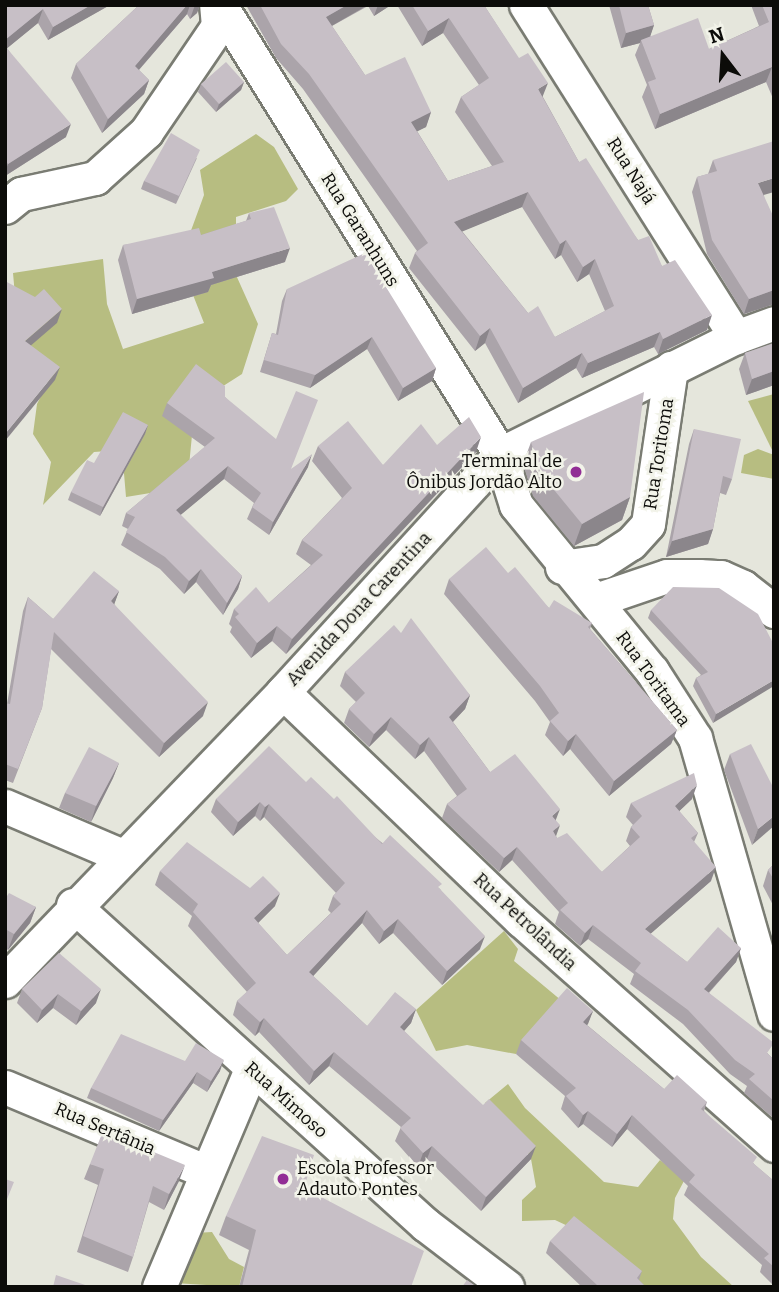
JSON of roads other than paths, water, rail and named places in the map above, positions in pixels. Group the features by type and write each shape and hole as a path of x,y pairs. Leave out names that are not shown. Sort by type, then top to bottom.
{"street":[{"path":"5,208 21,194 95,178 146,132 218,26 218,5"},
{"name":"Rua Garanhuns","path":"218,5 500,454"},
{"name":"Rua Najá","path":"526,5 736,337"},
{"name":"Avenida Dona Carentina","path":"5,981 73,905 283,692 500,454 671,368 736,337 774,323"},
{"name":"Rua Toritoma","path":"562,566 603,561 631,543 648,524 671,368"},
{"name":"Rua Toritama","path":"500,454 516,505 562,566 596,600 652,671 695,738 774,1014"},
{"path":"596,600 667,576 699,576 721,578 743,587 774,611"},
{"name":"Rua Petrolândia","path":"283,692 521,920 774,1145"},
{"path":"5,806 122,856"},
{"name":"Rua Mimoso","path":"73,905 426,1225 507,1287"},
{"path":"159,1287 205,1171 251,1069"},
{"name":"Rua Sertânia","path":"5,1087 205,1171"}],"place":[{"name":"Terminal de Ônibus Jordão Alto","path":"576,472"},
{"name":"Escola Professor Adauto Pontes","path":"283,1179"}]}
